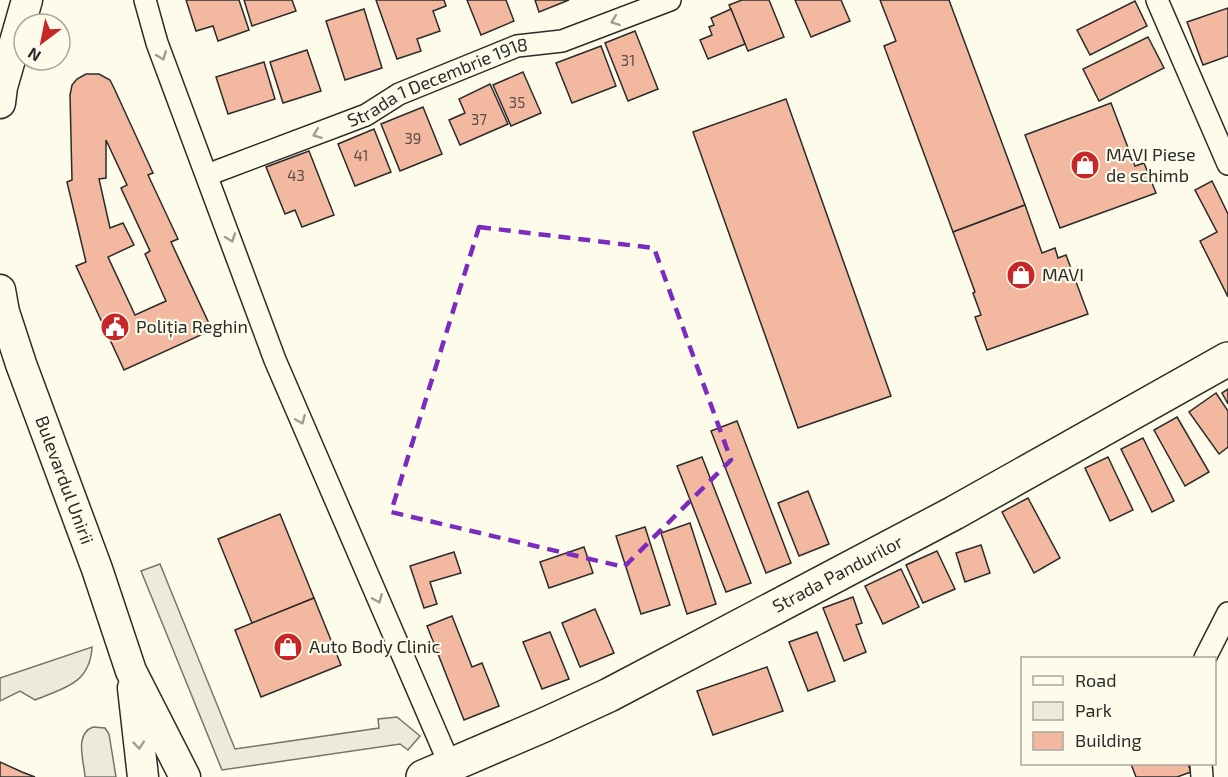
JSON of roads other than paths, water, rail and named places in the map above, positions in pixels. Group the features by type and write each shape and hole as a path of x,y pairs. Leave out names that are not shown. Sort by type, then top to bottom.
{"highway":[{"name":"Strada Pandurilor","path":"431,773 544,725 620,689 954,513 1228,359"}],"main road":[{"path":"0,103 2,87 27,0"},
{"name":"Bulevardul Unirii","path":"0,290 4,312 21,364 131,670 185,777"},
{"name":"Bulevardul Unirii","path":"131,670 143,777"}],"street":[{"path":"145,0 157,43 431,773"},
{"name":"Strada 1 Decembrie 1918","path":"207,175 366,115 399,94 517,46 562,41 670,0"},
{"path":"1157,0 1228,164"},
{"path":"1206,657 1228,613"}],"place":[{"name":"MAVI Piese de schimb","path":"1085,165"},
{"name":"MAVI","path":"1021,275"},
{"name":"Poliția Reghin","path":"115,327"},
{"name":"Auto Body Clinic","path":"288,647"}]}
